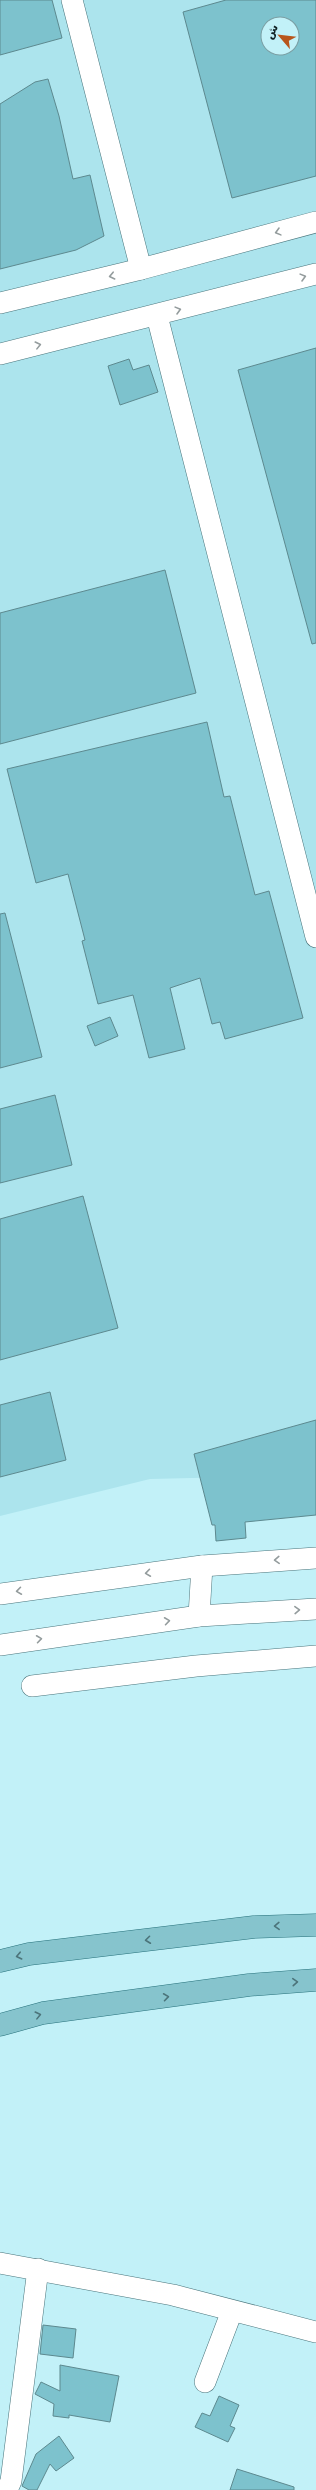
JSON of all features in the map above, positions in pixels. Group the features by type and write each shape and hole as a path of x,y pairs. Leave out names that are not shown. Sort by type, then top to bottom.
{"main road":[{"path":"0,1961 29,1954 254,1927 316,1925"},
{"path":"0,2025 51,2012 249,1985 316,1980"}],"street":[{"path":"72,0 141,269"},
{"path":"0,303 141,269 316,222"},
{"path":"0,354 157,316 316,274"},
{"path":"157,316 316,937"},
{"path":"0,1594 202,1566 316,1558"},
{"path":"199,1616 202,1566"},
{"path":"0,1644 199,1616 316,1609"},
{"path":"32,1686 196,1666 316,1656"},
{"path":"0,2263 173,2295 316,2332"},
{"path":"8,2490 11,2481 38,2269"},
{"path":"205,2382 232,2311"}],"shaded area":[{"path":"0,0 316,0 316,1475 150,1479 0,1516"}],"building":[{"path":"0,0 52,0 62,38 0,55"},
{"path":"226,0 316,0 316,176 232,198 183,12"},
{"path":"48,79 59,116 73,179 90,175 104,236 76,250 0,269 0,104 35,82"},
{"path":"316,348 316,643 312,644 238,370"},
{"path":"129,359 133,370 149,365 158,392 120,405 108,366"},
{"path":"165,570 196,693 0,744 0,613"},
{"path":"207,722 224,797 230,796 255,895 269,891 303,1018 225,1039 220,1022 212,1024 200,978 170,988 185,1049 149,1058 133,995 98,1004 82,941 85,940 68,874 36,883 7,769"},
{"path":"5,913 42,1057 0,1068 0,914"},
{"path":"110,1017 118,1036 95,1046 87,1026"},
{"path":"55,1095 72,1165 0,1183 0,1109"},
{"path":"83,1196 118,1328 0,1360 0,1219"},
{"path":"50,1392 66,1460 0,1477 0,1405"},
{"path":"316,1420 316,1515 245,1522 246,1538 216,1541 215,1525 212,1525 194,1454"},
{"path":"43,2325 76,2329 73,2358 40,2354"},
{"path":"60,2365 119,2376 110,2422 69,2415 69,2418 53,2416 54,2404 35,2394 41,2382 60,2391"},
{"path":"219,2396 239,2405 230,2426 235,2428 228,2442 195,2427 202,2413 210,2416"},
{"path":"59,2436 74,2458 56,2471 50,2464 37,2490 29,2490 22,2486 36,2454"},
{"path":"237,2469 294,2487 294,2490 230,2490"}]}
